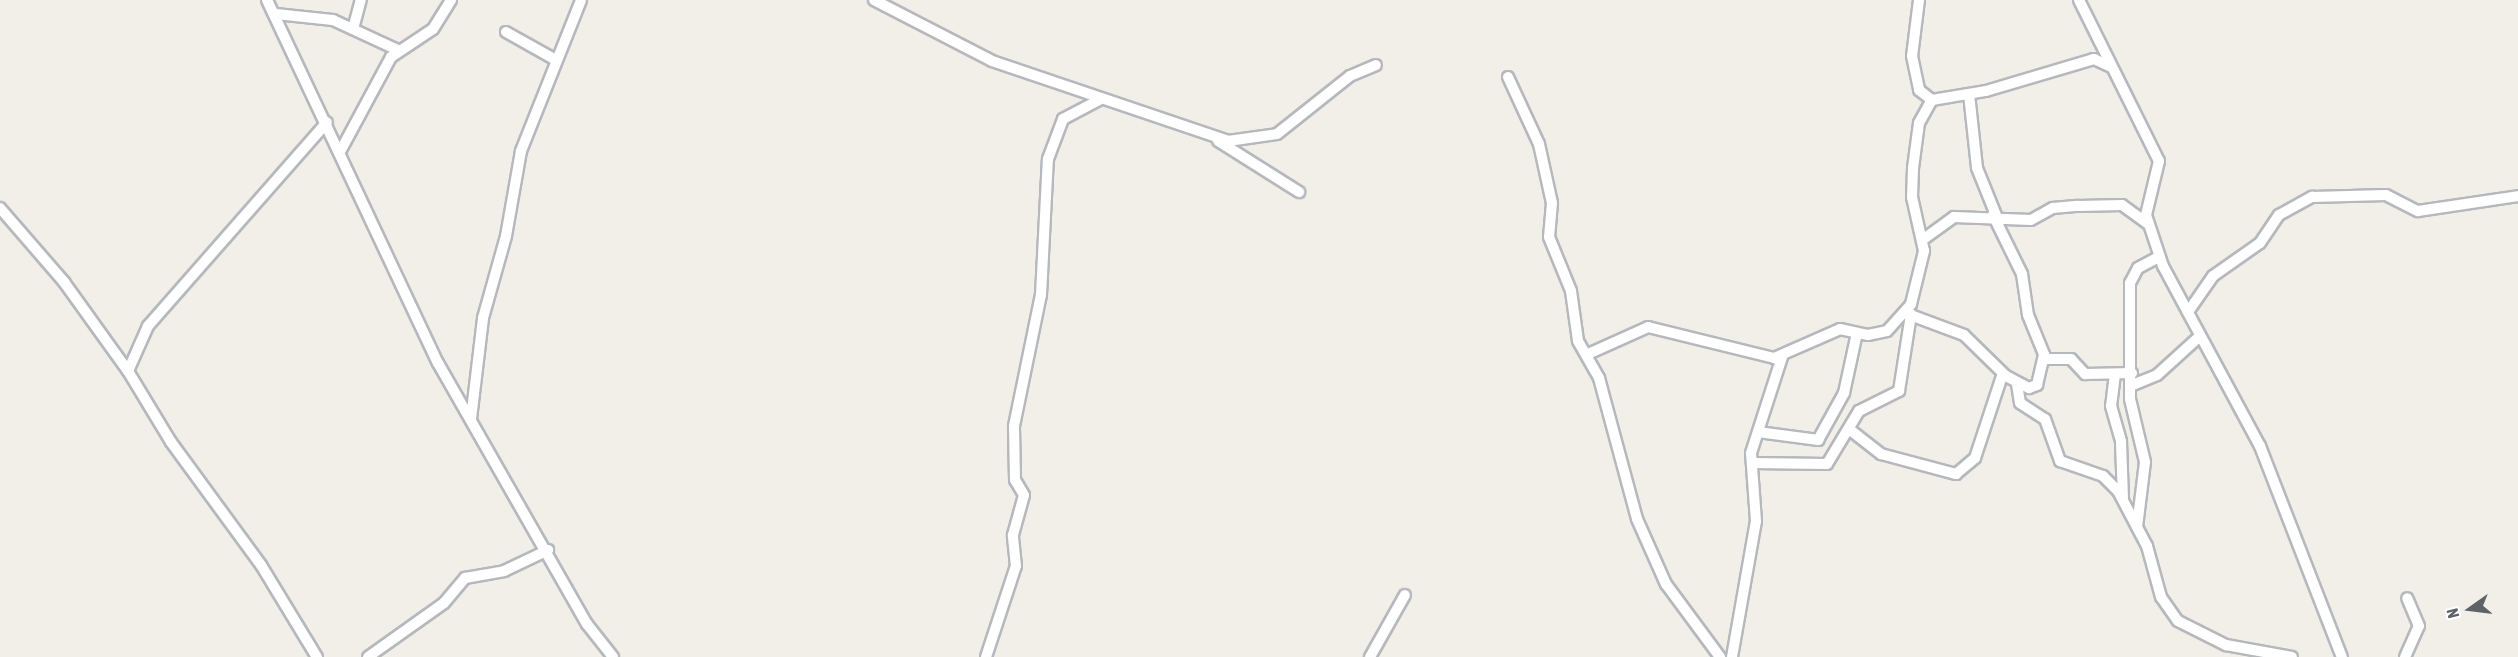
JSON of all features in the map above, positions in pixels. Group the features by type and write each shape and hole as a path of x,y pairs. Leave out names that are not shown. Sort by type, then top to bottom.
{"street":[{"path":"267,0 276,14 341,150 438,363 548,550 588,624 613,657"},
{"path":"353,29 362,0"},
{"path":"341,150 398,50 433,29 451,0"},
{"path":"471,419 483,318 506,236 521,151 581,0"},
{"path":"874,0 992,61 1215,139 1246,142 1277,134 1350,76 1376,65"},
{"path":"1918,0 1912,56 1919,90 1932,100 1969,94 2094,59 2111,67"},
{"path":"2079,0 2159,161 2146,208 2148,224 2159,257 2260,446 2342,657"},
{"path":"276,14 318,16 398,50"},
{"path":"507,32 556,60"},
{"path":"1508,77 1539,144 1552,203 1549,237 1571,291 1578,340 1588,354 1651,553 1682,609 1720,657"},
{"path":"1969,94 1977,168 1994,215 2022,274 2026,307 2044,355 2050,361 2071,359 2085,374 2132,372"},
{"path":"986,657 1016,566 1013,535 1024,495 1015,480 1014,426 1041,295 1048,159 1064,119 1099,100"},
{"path":"1753,463 1821,466 1862,409 1899,391 1908,314 1925,238 1912,197 1913,168 1919,123 1932,100"},
{"path":"128,371 148,326 327,122"},
{"path":"1215,139 1299,192"},
{"path":"2188,312 2213,276 2260,243 2280,215 2312,197 2386,195 2418,211 2518,196"},
{"path":"1925,238 1948,218 1994,215 2031,220 2053,208 2116,205 2134,210 2148,224"},
{"path":"0,208 64,282 128,371 261,565 317,657"},
{"path":"2137,527 2145,462 2130,386 2132,372 2130,283 2138,268 2159,257"},
{"path":"1588,354 1648,327 1743,355 1782,357 1840,329 1857,333 1887,331 1908,314"},
{"path":"1908,314 1964,335 2003,374 2017,384 2036,387 2044,355"},
{"path":"1758,432 1818,440 1844,393 1857,333"},
{"path":"2130,386 2157,375 2200,336"},
{"path":"1732,657 1756,522 1753,463 1758,432 1782,357"},
{"path":"1849,429 1881,454 1956,474 1975,458 2003,374"},
{"path":"2115,374 2111,406 2121,442 2124,504"},
{"path":"2017,384 2020,403 2044,419 2060,461 2103,476 2124,504 2137,527 2161,597 2178,621 2226,645 2292,657"},
{"path":"368,657 444,603 465,578 504,571 548,550"},
{"path":"1370,657 1405,595"},
{"path":"2404,657 2420,626 2407,598"}]}
